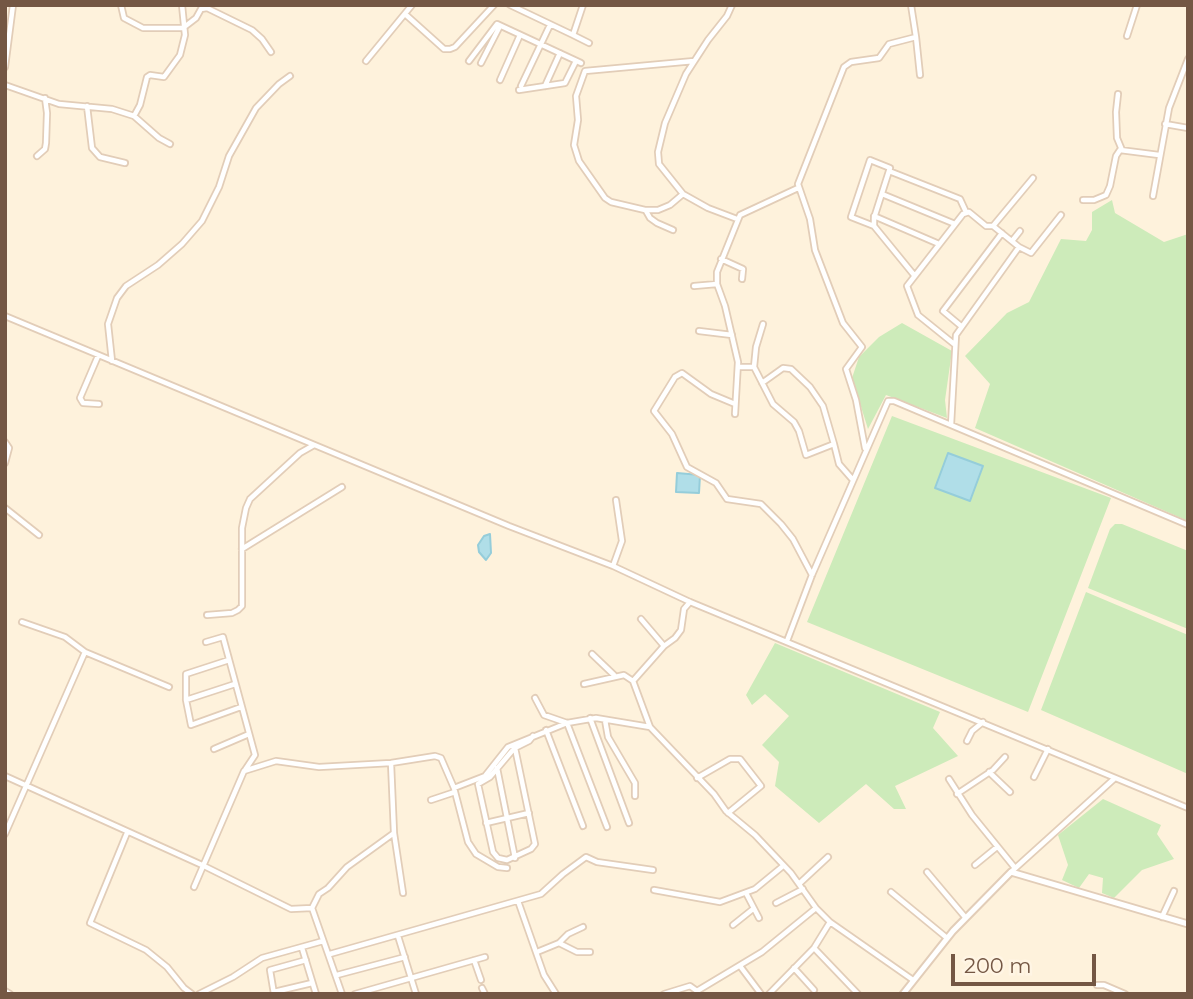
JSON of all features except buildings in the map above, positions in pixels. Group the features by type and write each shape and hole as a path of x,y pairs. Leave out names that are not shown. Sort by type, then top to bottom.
{"street":[{"path":"5,67 13,5"},
{"path":"121,5 124,18 143,28 183,27 196,18 201,9 207,8 252,30 271,52"},
{"path":"134,116 140,105 147,77 164,77 180,55 185,35 182,5"},
{"path":"366,61 412,5"},
{"path":"405,14 444,49 450,49 464,38 494,5"},
{"path":"510,5 589,43"},
{"path":"573,36 583,5"},
{"path":"732,5 694,61 677,94 658,152 659,164 683,194 708,208 737,219"},
{"path":"911,5 920,75"},
{"path":"1127,36 1137,5"},
{"path":"470,61 497,24 500,26 541,44 579,62 565,83 520,88 541,44 551,25"},
{"path":"481,63 500,26"},
{"path":"500,80 520,35"},
{"path":"865,450 856,400 846,369 862,347 843,323 815,250 810,219 798,188 801,174 845,65 854,61 879,58 889,44 916,37"},
{"path":"479,48 486,53"},
{"path":"545,86 559,53"},
{"path":"1153,197 1165,124 1188,60"},
{"path":"683,194 665,208 645,210 608,200 579,161 574,145 578,120 576,96 585,71 694,61"},
{"path":"111,362 108,324 117,298 126,286 159,265 202,221 219,187 229,156 256,108 290,76"},
{"path":"5,85 59,104 112,109 134,116 170,144"},
{"path":"1118,94 1117,138 1122,150"},
{"path":"37,156 46,144 45,98"},
{"path":"87,106 92,148 100,157 125,163"},
{"path":"1165,124 1188,128"},
{"path":"1122,150 1159,155"},
{"path":"1083,200 1094,200 1105,195 1110,186 1116,156 1122,150"},
{"path":"874,226 874,216 890,168 870,160 850,217 874,226 914,275"},
{"path":"889,171 960,199 967,212 986,226 993,226 1031,253 1061,215"},
{"path":"993,226 1033,178"},
{"path":"735,414 738,367 732,335 717,285 717,272 737,219 749,209 798,188"},
{"path":"882,194 955,224"},
{"path":"645,210 650,218 673,230"},
{"path":"954,344 918,315 906,288 967,212"},
{"path":"874,216 939,244"},
{"path":"1012,241 1020,231"},
{"path":"961,326 943,311 1002,233"},
{"path":"951,425 956,335 1019,247"},
{"path":"721,259 743,269 742,279"},
{"path":"694,286 717,285"},
{"path":"5,316 509,526 613,566 690,601 1188,808"},
{"path":"764,324 756,347 754,367 773,404 794,422 806,455 834,444"},
{"path":"699,331 732,335"},
{"path":"98,356 80,398 83,403 99,404"},
{"path":"738,367 754,367"},
{"path":"762,383 783,368 791,369 810,387 823,406 839,464 853,480"},
{"path":"735,404 711,394 682,373 674,377 653,411 672,433 687,467 716,483 727,499 761,504 793,539 812,575"},
{"path":"787,641 812,575 888,401 894,401 1188,525"},
{"path":"5,442 9,447 5,463"},
{"path":"207,615 232,613 242,606 244,517 250,499 300,453 315,444"},
{"path":"242,549 342,487"},
{"path":"613,566 622,541 616,500"},
{"path":"5,508 38,535"},
{"path":"632,681 664,646 676,638 681,630 683,612 690,601"},
{"path":"641,619 664,646"},
{"path":"22,622 65,637 85,652 169,687"},
{"path":"194,887 244,771 255,755 223,637 206,642"},
{"path":"5,834 85,652"},
{"path":"592,654 615,676"},
{"path":"229,660 186,674 186,700 191,725 241,707"},
{"path":"584,684 626,675 632,681 650,727 714,794 728,813 755,835 802,886 816,908 830,922 913,979"},
{"path":"186,700 235,684"},
{"path":"535,698 544,715 567,723 607,827"},
{"path":"432,800 483,778 503,750 546,730 590,718 650,727"},
{"path":"590,718 629,823"},
{"path":"605,720 608,737 635,783 635,796"},
{"path":"967,741 972,731 983,722"},
{"path":"546,730 583,826"},
{"path":"214,749 248,734"},
{"path":"515,748 535,844 515,858 507,860 498,858 493,852 478,784 488,779 515,748 533,736"},
{"path":"1034,777 1048,749"},
{"path":"244,771 276,761 319,767 391,763 435,756 441,758 454,790 464,834 472,849 498,867 507,868"},
{"path":"957,794 989,772 1005,757"},
{"path":"697,778 730,759 740,759 761,786 728,813"},
{"path":"391,763 394,833 403,893"},
{"path":"497,768 515,858"},
{"path":"989,772 1010,792"},
{"path":"5,776 202,865 290,909 312,908"},
{"path":"903,994 965,917 1115,778"},
{"path":"949,779 1013,870 1188,924"},
{"path":"486,823 529,813"},
{"path":"127,833 90,923 146,950 167,967 192,994"},
{"path":"342,994 312,908 319,894 348,867 394,833"},
{"path":"975,865 997,846"},
{"path":"330,954 543,893 586,857 653,870"},
{"path":"776,903 802,886 828,857"},
{"path":"654,890 720,902 746,893 768,880 783,866"},
{"path":"927,872 965,917"},
{"path":"1162,916 1174,891"},
{"path":"891,892 947,937"},
{"path":"746,893 759,918"},
{"path":"518,901 544,975 556,994"},
{"path":"664,994 690,986 697,991 740,966 816,908"},
{"path":"733,925 753,909"},
{"path":"769,994 814,948 830,922"},
{"path":"537,952 559,943 568,934 583,927"},
{"path":"398,936 416,994"},
{"path":"199,994 261,958 323,941"},
{"path":"559,943 577,952 590,952"},
{"path":"302,948 316,994"},
{"path":"814,948 858,994"},
{"path":"337,975 405,957"},
{"path":"355,994 485,957"},
{"path":"306,960 270,970 274,993 312,983"},
{"path":"474,960 481,980"},
{"path":"740,966 761,994"},
{"path":"794,968 814,990"},
{"path":"1097,985 1108,986 1125,994"},
{"path":"482,988 485,994"},
{"path":"5,992 10,994"}],"green space":[{"path":"1112,200 1115,213 1164,242 1188,234 1188,521 975,428 990,384 965,356 1007,313 1029,302 1061,239 1086,241 1092,230 1092,212"},
{"path":"902,323 952,351 945,400 947,418 886,395 868,429 852,378 859,357 879,337"},
{"path":"892,416 1111,498 1028,712 807,622"},
{"path":"1115,524 1122,524 1188,551 1188,629 1088,588 1110,529"},
{"path":"1086,592 1188,635 1188,774 1041,710"},
{"path":"775,643 940,712 933,728 958,756 895,786 906,809 894,809 866,784 819,823 775,786 779,762 762,745 789,716 765,694 752,705 746,695"},
{"path":"1103,799 1161,825 1157,834 1174,859 1142,870 1114,898 1102,893 1103,878 1089,874 1079,888 1062,880 1068,865 1058,835"}],"water":[{"path":"948,453 983,466 970,501 935,488"},
{"path":"677,473 700,475 699,493 676,492"},
{"path":"490,534 491,553 486,560 479,552 478,545 484,536"}]}
